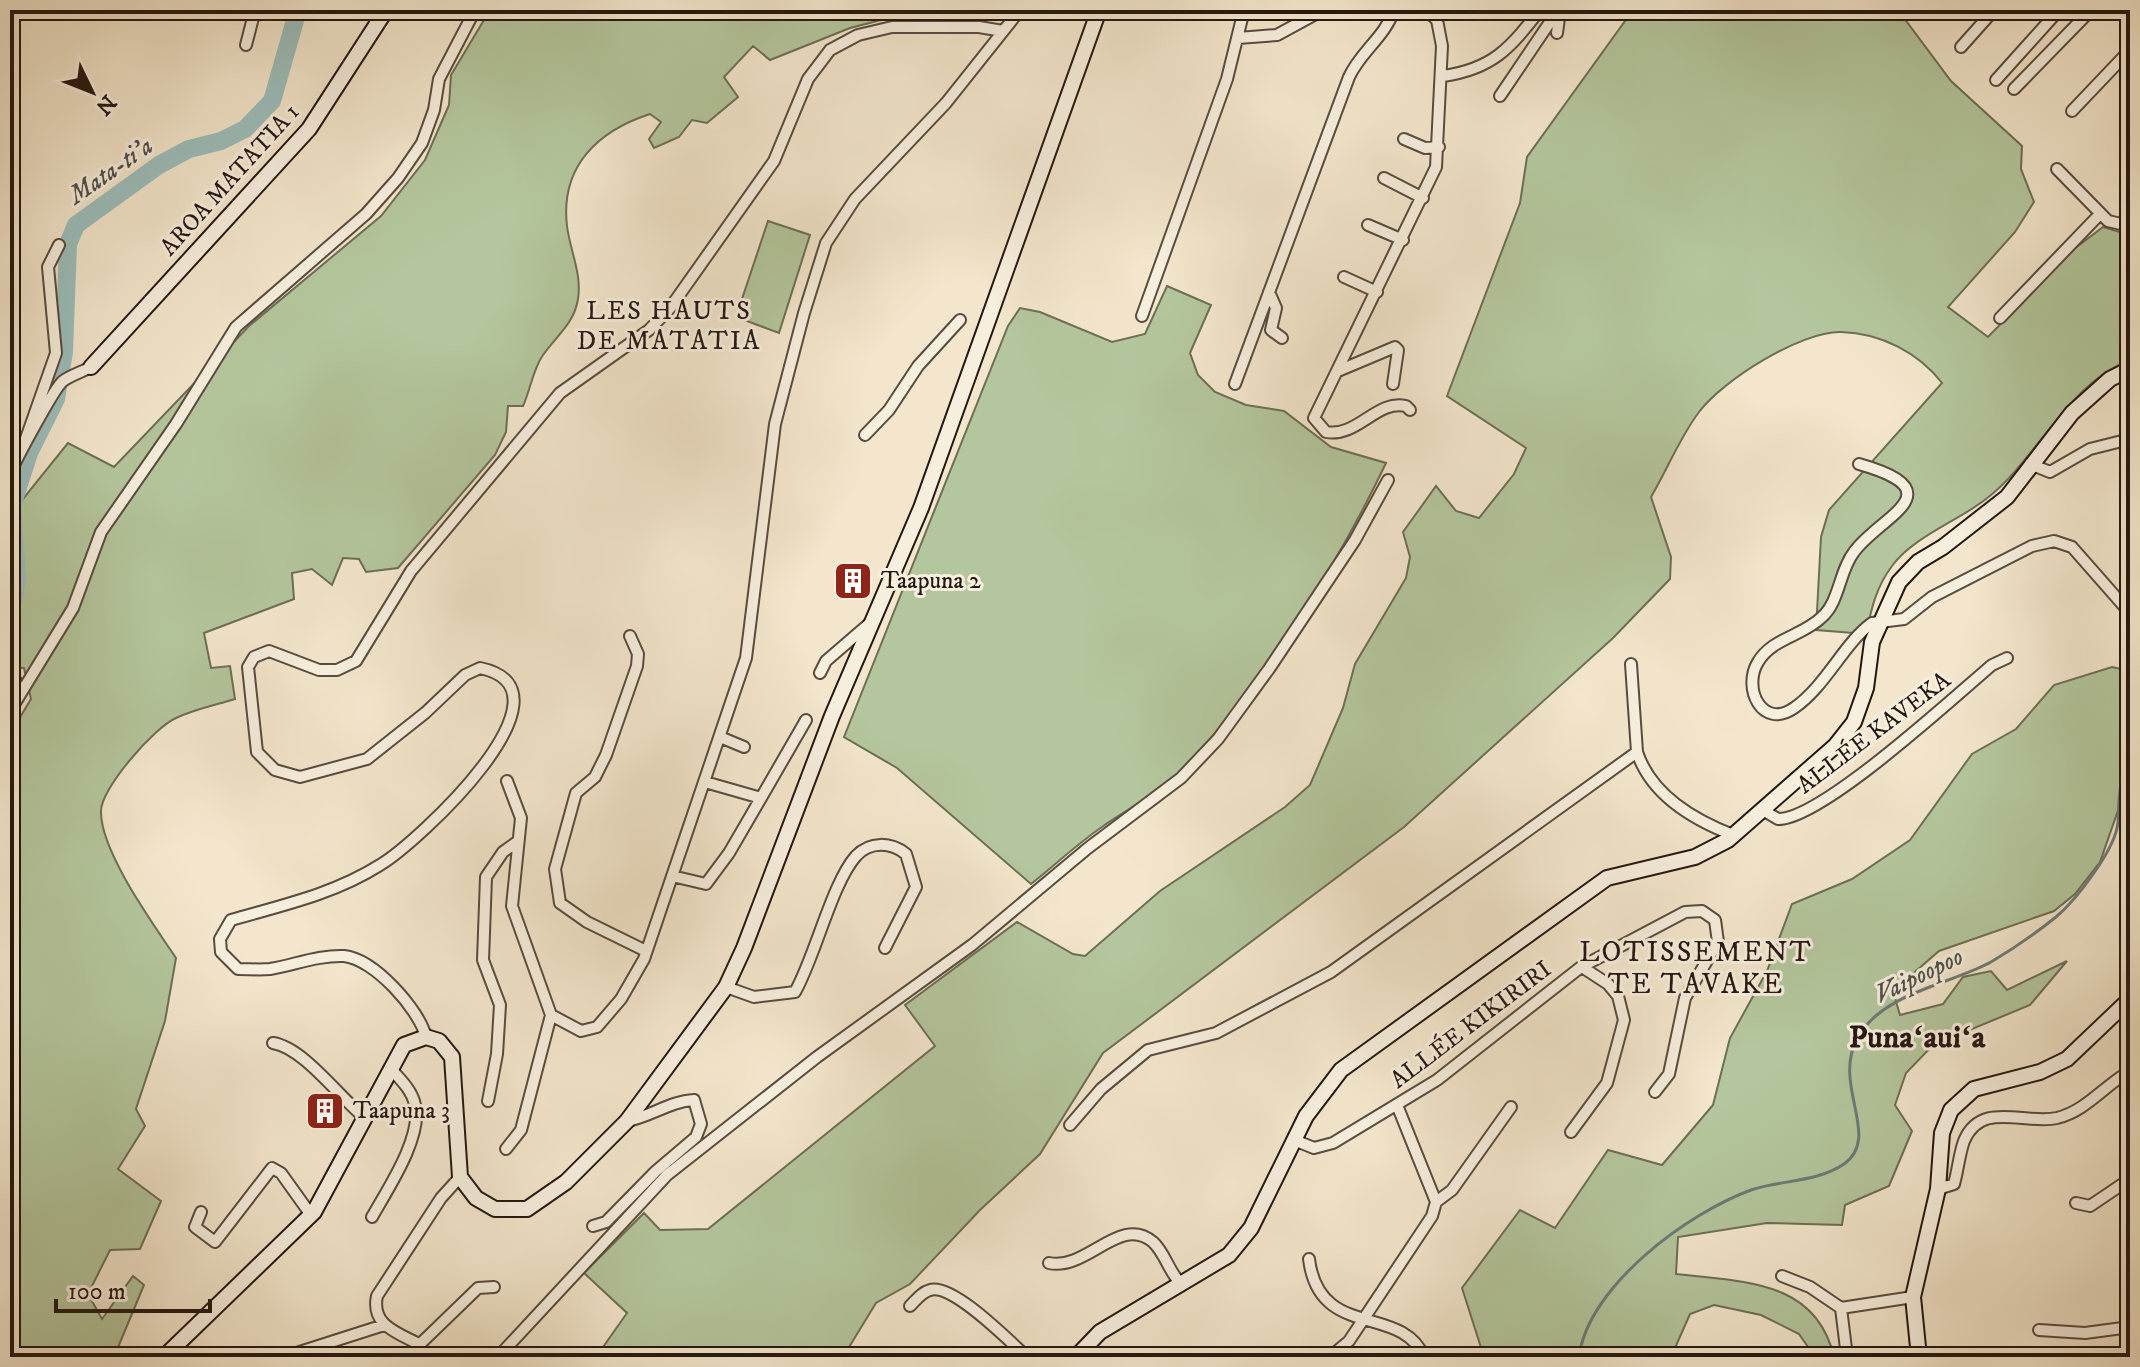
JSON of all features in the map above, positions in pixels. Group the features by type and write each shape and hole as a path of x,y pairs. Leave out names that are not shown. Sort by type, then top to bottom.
{"main road":[{"name":"AROA MATATIA 1","path":"91,367 309,129 386,10"},
{"path":"164,1357 311,1215 404,1045 426,1037 445,1045 454,1064 460,1177 476,1198 495,1209 527,1209 566,1182 627,1121 726,987 921,508 1099,10"},
{"path":"1076,1357 1100,1332 1229,1255 1251,1228 1306,1116 1341,1070 1607,878 1695,857 1733,835 1835,746 1854,722 1866,688 1872,642 1899,582 1918,562 1943,547 2007,497 2030,464 2082,403 2110,379 2130,369"},
{"path":"1919,1357 1913,1297 1938,1189 1946,1118 1958,1100 1974,1089 2040,1072 2067,1059 2130,999"}],"street":[{"path":"246,45 255,10"},
{"path":"10,711 73,608 101,532 190,404 236,327 366,214 398,178 422,143 434,110 439,79 475,10"},
{"path":"551,1015 581,1031 597,1027 622,998 646,951 720,737 749,642 775,424 804,313 827,242 855,199 946,103 1020,10"},
{"path":"1142,316 1238,38 1244,10"},
{"path":"1238,38 1277,35 1323,10"},
{"path":"1235,384 1349,77 1358,60 1386,30 1394,10"},
{"path":"1426,10 1437,20"},
{"path":"1410,410 1406,406 1392,405 1345,433 1326,432 1314,418 1423,198 1439,147 1443,76 1437,20 1444,10"},
{"path":"1443,76 1471,72 1496,59 1538,14 1525,10"},
{"path":"1500,96 1550,22 1552,10"},
{"path":"1557,33 1560,10"},
{"path":"1961,47 1994,10"},
{"path":"1996,80 2059,10"},
{"path":"2014,89 2091,10"},
{"path":"426,1037 422,1022 394,986 358,961 333,957 265,970 238,969 221,952 220,939 231,920 284,907 343,885 380,865 428,829 455,801 512,718 515,706 512,689 498,674 480,668 465,675 425,713 363,761 304,777 291,777 268,765 257,752 248,667 254,657 269,651 319,670 337,670 356,661 411,571 560,393 649,330 670,308 774,161 808,79 830,50 858,35 887,28 979,27 1003,31"},
{"path":"2072,111 2130,50"},
{"path":"1404,139 1425,148 1439,147"},
{"path":"2057,169 2108,221 2130,226"},
{"path":"1384,178 1423,198"},
{"path":"2000,318 2100,214"},
{"path":"1368,225 1403,240"},
{"path":"23,447 56,353 48,267 59,245"},
{"path":"1344,277 1377,292"},
{"path":"1269,292 1276,308 1271,330 1282,338"},
{"path":"865,435 889,410 918,366 960,320"},
{"path":"1338,371 1395,347 1398,350 1393,384"},
{"path":"10,475 14,459 55,391 75,374 91,367"},
{"path":"2030,464 2043,472 2050,472 2097,446 2130,439"},
{"path":"1859,464 1892,473 1903,484 1904,502 1899,513 1851,555 1830,608 1821,619 1764,653 1752,678 1754,700 1772,714 1790,711 1840,662 1863,629 1881,619 1904,619 1943,592 2012,555 2046,541 2072,547 2130,613"},
{"path":"498,1357 608,1235 696,1151 828,1048 982,937 1088,848 1181,778 1218,739 1269,669 1355,540 1388,480"},
{"path":"820,673 826,661 872,622"},
{"path":"630,636 638,654 635,673 595,777 576,793 555,869 556,893 560,903 569,911 646,951"},
{"name":"ALLÉE KAVEKA","path":"1761,809 1778,819 1798,815 1879,760 1992,665 2007,658"},
{"path":"1631,664 1637,752 1656,784 1677,806 1733,835"},
{"path":"10,677 16,681 19,696"},
{"path":"672,876 706,884 729,853 806,720"},
{"path":"720,737 744,747"},
{"path":"1070,1125 1101,1089 1148,1050 1216,1033 1321,978 1637,752"},
{"path":"506,1149 521,1130 551,1015 512,906 521,818 507,781"},
{"path":"705,782 761,798"},
{"path":"488,1101 497,1054 500,1005 483,960 486,877 503,852 517,842"},
{"path":"726,987 754,997 795,992 848,869 862,851 881,844 906,854 916,887 885,948"},
{"name":"ALLÉE KIKIRIRI","path":"1294,1140 1314,1148 1329,1145 1447,1073 1582,967 1685,912 1702,911 1715,920 1718,942 1685,998 1669,1074 1655,1092"},
{"path":"1571,1132 1607,1083 1624,1020 1616,994 1582,967"},
{"path":"273,1043 283,1045 302,1058 364,1117"},
{"path":"372,1217 402,1162 416,1113 407,1088 390,1068"},
{"path":"1938,1189 1954,1184 1963,1146 1977,1122 1996,1115 2029,1121 2073,1113 2130,1071"},
{"path":"608,1235 596,1225 606,1222 656,1171 696,1137 701,1124 694,1100 682,1101 648,1117 627,1121"},
{"path":"1397,1105 1436,1202"},
{"path":"1330,1357 1349,1341 1432,1216 1436,1202 1452,1190 1511,1107"},
{"path":"201,1212 195,1227 215,1242 272,1168 281,1173 311,1215"},
{"path":"414,1352 417,1343 384,1325 376,1307 380,1288 441,1198 460,1177"},
{"path":"2076,1203 2090,1206 2130,1179"},
{"path":"1049,1263 1072,1264 1119,1236 1136,1235 1154,1243 1181,1284"},
{"path":"1309,1259 1312,1282 1318,1293 1339,1309 1401,1333 1418,1346 1424,1357"},
{"path":"1782,1276 1810,1287 1841,1308 1913,1297"},
{"path":"414,1352 478,1288 494,1287"},
{"path":"910,1306 927,1290 937,1289 977,1311 1027,1357"},
{"path":"1841,1308 1847,1357"},
{"path":"284,1357 384,1325"},
{"path":"2039,1330 2085,1333 2130,1327"}],"green space":[{"path":"490,10 1003,10 973,16 956,12 893,17 850,28 770,60 753,46 724,77 738,97 707,123 692,120 679,137 654,148 649,139 661,122 650,114 614,130 599,141 576,169 566,205 579,289 576,308 540,361 523,406 508,406 506,432 495,455 398,568 366,572 359,559 343,558 332,585 312,569 292,573 294,599 204,633 211,668 230,666 235,699 183,715 155,733 119,774 103,801 101,811 103,827 118,866 176,958 165,1021 136,1109 145,1126 118,1169 161,1201 140,1249 110,1250 88,1294 102,1319 133,1276 144,1285 114,1357 10,1357 10,734 31,699 24,668 10,668 10,515 68,443 114,467 249,326 381,216 425,160 449,105 451,75"},
{"path":"1633,10 1898,10 1951,81 2022,146 2021,169 2034,202 2015,232 1948,307 1988,337 2074,249 2103,227 2130,235 2130,360 2108,371 2089,386 2004,483 1986,499 1901,556 1878,590 1866,634 1816,630 1821,537 1829,510 1942,383 1922,363 1898,347 1870,336 1841,332 1824,334 1785,348 1744,372 1710,399 1699,412 1651,497 1671,557 1670,579 1613,638 1404,827 1103,1053 1040,1154 980,1210 910,1284 876,1303 843,1357 596,1357 627,1313 584,1273 644,1213 660,1230 708,1229 935,1046 905,1005 1017,922 1073,954 1085,956 1160,891 1285,807 1310,785 1343,708 1355,664 1406,578 1410,557 1403,532 1436,486 1456,511 1479,518 1514,474 1526,448 1447,396 1520,203 1527,157"},
{"path":"768,221 810,235 779,333 736,317"},
{"path":"1167,286 1211,305 1190,353 1198,375 1215,392 1246,405 1284,411 1331,447 1386,463 1344,543 1295,625 1268,665 1210,738 1173,779 1093,834 1031,884 897,768 844,737 1008,326 1020,308 1040,312 1112,342 1145,334"},
{"path":"2112,667 2130,671 2130,776 2100,862 2075,894 2054,911 1939,951 1893,991 1900,1015 1943,1004 1963,977 1991,971 2007,990 2067,961 2030,1005 1933,1045 1906,1073 1895,1105 1912,1131 1889,1186 1845,1205 1842,1225 1767,1223 1678,1237 1676,1274 1750,1283 1794,1299 1811,1312 1825,1331 1834,1357 1815,1357 1799,1334 1761,1315 1714,1305 1690,1314 1671,1357 1484,1357 1462,1288 1520,1210 1555,1228 1608,1150 1662,1165 1713,1105 1730,1038 1767,971 1792,904 1852,879 1910,840 1972,754 2016,729 2054,685"}],"waterway":[{"name":"Mata-ti'a","path":"10,616 17,579 12,506 29,453 56,399 64,352 68,244 76,225 159,165 189,149 221,141 245,129 272,101 298,10"},
{"name":"Vaipoopoo","path":"1579,1357 1586,1330 1601,1304 1621,1279 1671,1234 1726,1201 1751,1190 1811,1178 1844,1164 1854,1153 1859,1140 1850,1075 1851,1057 1857,1039 1868,1023 1899,1000 1991,962 2056,917 2084,887 2110,846 2118,822 2121,785 2130,764"}],"place":[{"name":"Taapuna 2","path":"853,581"},
{"name":"Taapuna 3","path":"325,1111"}],"district":[{"name":"LES HAUTS DE MATATIA","path":"669,326"},
{"name":"LOTISSEMENT TE TAVAKE","path":"1696,968"},
{"name":"Punaʻauiʻa","path":"1917,1038"}]}
